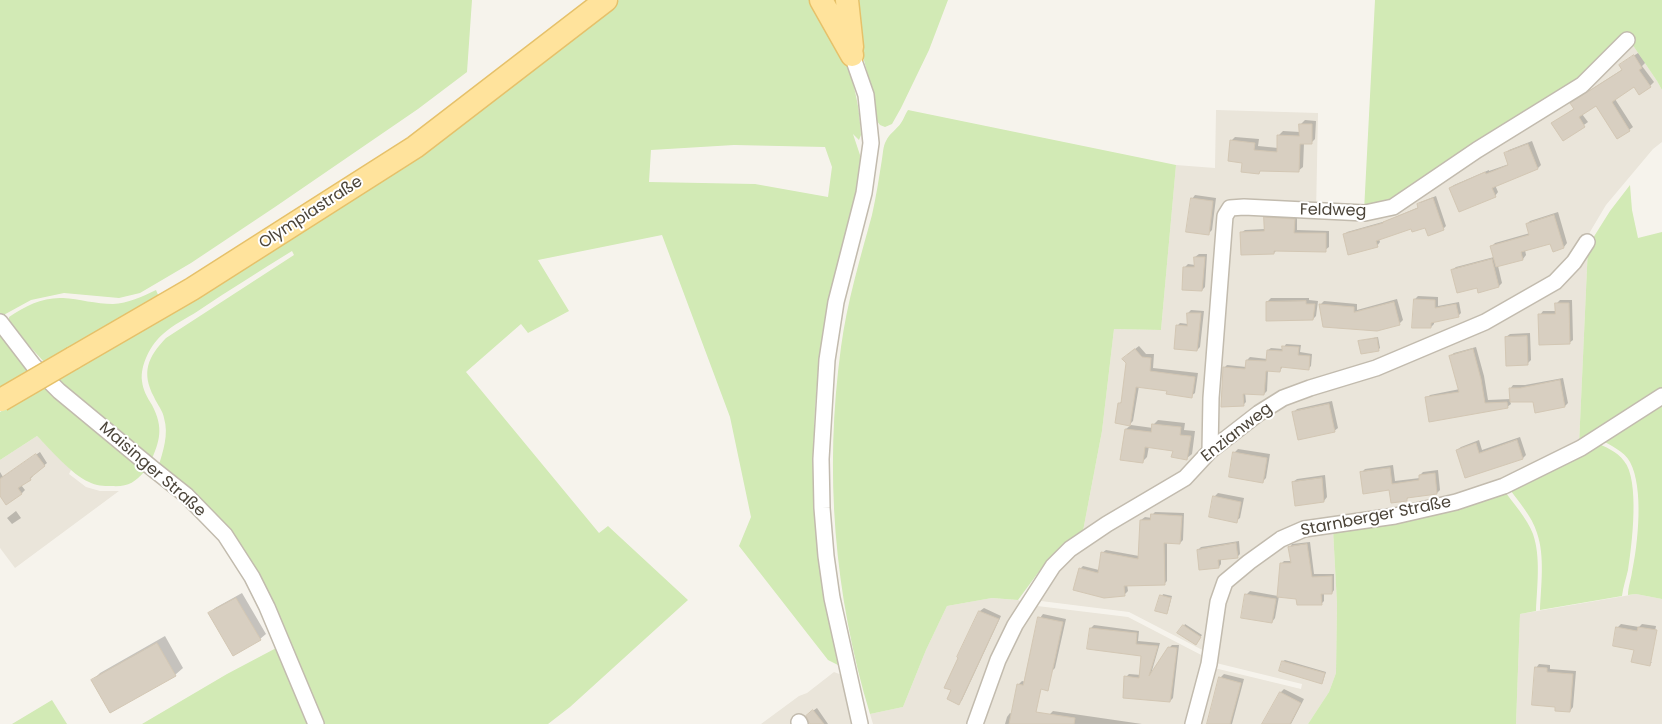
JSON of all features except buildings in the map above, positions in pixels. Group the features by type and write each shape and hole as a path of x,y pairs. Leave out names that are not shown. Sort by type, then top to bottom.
{"main road":[{"name":"Olympiastraße","path":"1,401 192,289 415,147 606,0"},
{"path":"821,0 852,55"},
{"path":"847,0 852,55"}],"street":[{"name":"Feldweg","path":"1210,451 1211,398 1225,216 1230,208 1244,207 1365,213 1393,207 1477,150 1582,85 1627,40"},
{"path":"852,55 866,94 871,143 864,193 836,302 828,350 821,459 822,508 832,598 860,724"},
{"name":"Enzianweg","path":"975,724 998,660 1011,634 1029,602 1053,566 1070,549 1107,524 1185,478 1210,451 1259,413 1283,398 1376,368 1485,322 1555,282 1574,262 1587,242"},
{"name":"Maisinger Straße","path":"0,322 33,365 59,391 186,495 225,535 252,577 267,607 316,724"},
{"name":"Starnberger Straße","path":"1193,724 1209,664 1218,602 1226,582 1249,562 1281,539 1304,529 1395,516 1456,502 1504,486 1580,448 1662,396"}],"shaded area":[{"path":"1630,41 1662,90 1662,142 1653,149 1606,205 1584,242 1588,246 1579,445 1502,483 1333,529 1337,604 1336,673 1329,692 1308,724 873,724 870,714 903,707 926,650 947,606 992,598 1018,600 1029,605 1128,617 1207,658 1206,666 1301,689 1302,684 1212,662 1214,656 1129,612 1033,600 1055,568 1088,541 1083,531 1102,431 1114,329 1161,330 1176,165 1215,168 1216,110 1318,113 1316,214 1365,216"},
{"path":"37,436 71,470 69,474 86,487 100,491 119,491 15,568 0,548 0,460"},
{"path":"1636,594 1662,599 1662,724 1516,724 1520,614"},
{"path":"834,672 842,675 855,724 761,724 799,696 807,693"}],"green space":[{"path":"0,0 472,0 467,72 418,109 275,207 191,263 140,293 119,298 64,293 31,300 0,317"},
{"path":"619,0 812,0 839,46 849,71 857,101 861,135 859,140 853,134 861,158 859,183 829,302 819,359 813,460 815,509 825,599 838,665 828,660 739,546 751,517 730,417 662,235 538,260 569,311 528,333 521,324 466,372 599,533 608,526 688,600 570,707 548,724 142,724 227,674 280,646 255,575 158,468 165,443 166,431 162,413 150,388 147,372 151,358 166,338 294,255 292,251 176,325 154,343 147,355 142,375 143,387 156,413 159,428 158,441 150,463 52,379 603,13","holes":["734,145 825,147 832,167 828,197 755,184 649,182 651,150"]},
{"path":"852,0 948,0 929,50 901,108 892,124 885,127 876,120 872,91 852,14"},
{"path":"1375,0 1662,0 1662,90 1630,41 1581,82 1392,205 1364,211"},
{"path":"908,110 1176,165 1161,330 1114,329 1102,431 1083,531 1064,544 1046,562 1018,600 992,598 947,606 926,650 903,707 870,714 848,624 841,578 833,486 833,440 841,347 854,281 872,215 884,145 889,136 901,123"},
{"path":"1630,185 1632,210 1638,238 1662,232 1662,392 1579,445 1588,246 1610,211"},
{"path":"156,290 161,302 46,364 9,324 9,317 15,313 34,303 48,299 63,298 113,304 135,299"},
{"path":"0,332 29,374 0,391"},
{"path":"45,385 145,471 137,479 126,485 100,486 82,479 37,436 0,460 0,412"},
{"path":"1662,400 1662,599 1636,594 1628,595 1638,532 1637,486 1634,473 1627,458 1599,439"},
{"path":"1595,442 1611,450 1624,461 1629,470 1632,483 1633,530 1628,570 1622,596 1540,610 1542,571 1541,551 1537,533 1532,521 1508,487"},
{"path":"1503,489 1524,516 1533,534 1538,562 1536,611 1520,614 1516,724 1308,724 1329,692 1336,673 1337,604 1333,529"},
{"path":"52,700 67,724 12,724"}]}
